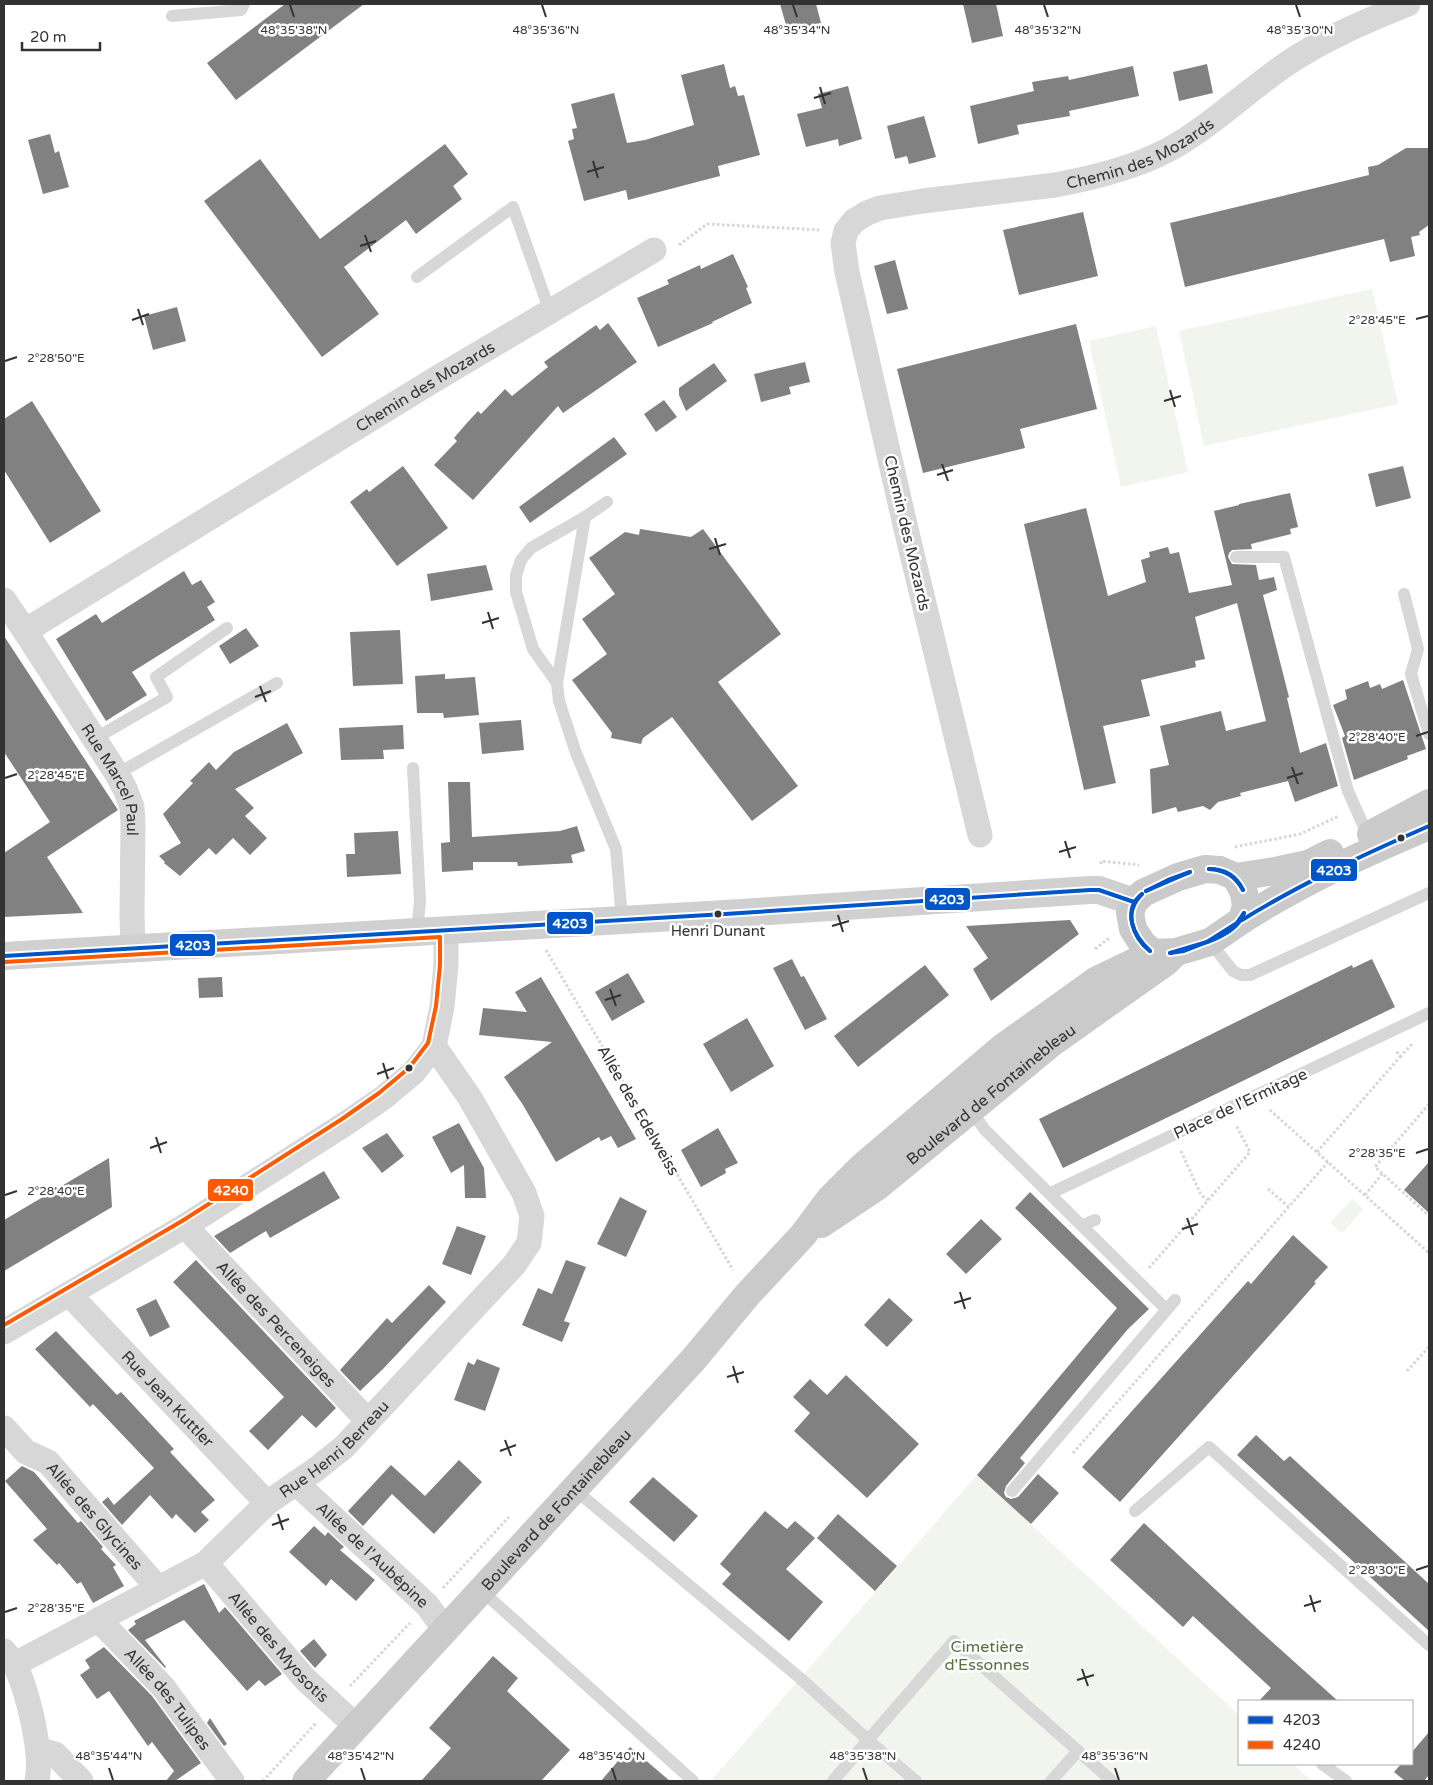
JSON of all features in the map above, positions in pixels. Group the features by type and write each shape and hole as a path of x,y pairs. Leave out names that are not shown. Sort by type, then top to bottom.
{"main road":[{"path":"1236,878 1308,864 1368,836 1429,803"},
{"path":"1242,920 1246,906 1244,893 1236,878 1220,870 1205,869 1178,877 1143,892 1134,902 1130,913 1133,929 1142,943 1165,953 1210,942 1284,893 1429,826"},
{"path":"4,956 1090,890 1099,890 1134,902"},
{"name":"Boulevard de Fontainebleau","path":"316,1778 357,1727 693,1360 748,1294 803,1235 830,1199 863,1166 1002,1048 1097,980 1165,953 1166,962 1053,1042 878,1186 841,1212 803,1235"}],"street":[{"name":"Chemin des Mozards","path":"980,835 906,529 847,272 843,243 846,231 854,221 880,208 1055,185 1084,179 1132,164 1167,150 1206,125 1285,65 1319,44 1363,22 1408,4"},
{"name":"Chemin des Mozards","path":"25,631 434,380 654,250"},
{"name":"Rue Marcel Paul","path":"4,600 116,774 125,789 132,807 133,948"},
{"path":"4,1332 185,1226 383,1098 414,1072 434,1046 442,1007 446,965 446,930"},
{"name":"Rue Henri Berreau","path":"37,1781 38,1750 23,1686 9,1658 99,1620 206,1564 266,1504 344,1447 514,1265 529,1243 532,1216 524,1193 470,1098 434,1046"},
{"name":"Allée des Perceneiges","path":"185,1226 368,1421"},
{"name":"Rue Jean Kuttler","path":"69,1294 266,1504"},
{"name":"Allée des Glycines","path":"4,1428 26,1452 48,1462 158,1588"},
{"name":"Allée de l'Aubépine","path":"296,1482 427,1605 446,1631"},
{"name":"Allée des Myosotis","path":"206,1564 305,1679 357,1727"},
{"name":"Allée des Tulipes","path":"99,1620 163,1687 232,1781"},
{"path":"38,1750 55,1754 82,1781"}],"lane":[{"path":"172,16 241,10 244,4"},
{"path":"417,277 513,207 550,312"},
{"path":"557,683 533,649 516,592 516,575 521,560 531,548 608,502"},
{"path":"585,517 557,683 559,702 576,753 616,849 622,919"},
{"path":"1236,557 1284,557 1348,791 1368,836"},
{"path":"1404,594 1418,649 1411,674 1429,734"},
{"path":"94,739 167,697 156,677 227,628"},
{"path":"116,774 139,763 277,683"},
{"path":"413,768 420,901 417,932"},
{"path":"1210,942 1233,970 1241,976 1250,975 1429,893"},
{"name":"Place de l'Ermitage","path":"1051,1193 1429,1013"},
{"path":"1002,1048 970,1109 985,1130 1051,1193 1089,1222 1138,1281 1171,1304 1012,1491"},
{"path":"1136,1511 1209,1447 1429,1645"},
{"path":"574,1489 800,1678 916,1781"},
{"path":"482,1591 693,1781"},
{"path":"833,1781 954,1642 1112,1781"},
{"path":"1051,1781 1078,1751"},
{"path":"1323,1765 1346,1781"}],"path":[{"path":"654,250 669,253 707,224 846,231"},
{"name":"Allée des Edelweiss","path":"535,924 549,957 748,1294"},
{"path":"1317,1152 1400,1057 1387,1034"},
{"path":"1255,1096 1429,1253"},
{"path":"1429,1104 1375,1167 1429,1216"},
{"path":"1138,1281 1250,1152 1227,1109"},
{"path":"1174,1135 1200,1195 1208,1200"},
{"path":"1071,1455 1328,1162"},
{"path":"1365,1195 1382,1173"},
{"path":"1268,1189 1289,1207"},
{"path":"1407,1371 1429,1347"}],"green space":[{"path":"1372,289 1398,404 1204,446 1179,331"},
{"path":"1156,326 1188,472 1121,487 1089,341"},
{"path":"1352,1199 1363,1209 1342,1233 1330,1223"},
{"name":"Cimetière d'Essonnes","path":"977,1475 1238,1714 1238,1765 1294,1765 1312,1781 711,1781"}],"building":[{"path":"285,4 364,4 236,100 207,63"},
{"path":"780,4 816,4 821,23 788,32"},
{"path":"963,4 996,4 1003,36 972,43"},
{"path":"724,64 730,88 735,86 738,96 744,95 760,155 718,166 720,176 628,200 626,190 584,201 568,141 574,139 572,129 577,128 571,104 614,93 627,143 645,140 694,125 681,75"},
{"path":"1207,64 1213,93 1179,101 1173,72"},
{"path":"1133,66 1139,96 1069,111 1070,116 1017,125 1019,134 978,144 970,106 1034,91 1032,82 1068,76 1069,80"},
{"path":"848,86 862,139 839,146 838,139 806,147 797,114 822,108 818,94"},
{"path":"924,116 936,157 909,164 907,156 895,159 887,126"},
{"path":"50,134 55,153 59,151 69,187 43,194 28,140"},
{"path":"445,144 468,174 453,186 462,199 416,234 406,220 344,267 379,314 322,357 204,201 260,159 320,239"},
{"path":"1406,148 1429,148 1429,225 1419,232 1420,235 1411,237 1415,256 1390,262 1384,239 1185,287 1170,223 1369,175 1368,167 1378,165"},
{"path":"1083,212 1098,276 1019,295 1003,230"},
{"path":"733,254 748,287 746,288 752,303 713,323 658,347 637,298 669,284 667,280 700,265 701,269"},
{"path":"895,260 908,309 887,314 874,266"},
{"path":"177,307 186,341 153,350 144,316"},
{"path":"608,323 637,362 563,413 558,406 473,500 434,465 457,441 454,438 478,411 481,414 505,389 512,396 548,367 544,362 596,325 600,330"},
{"path":"1076,324 1097,409 1020,429 1025,448 923,473 897,369"},
{"path":"805,362 810,382 789,387 791,394 761,402 754,374"},
{"path":"714,363 727,381 686,411 679,395 679,388"},
{"path":"664,400 677,417 656,432 644,414"},
{"path":"32,401 101,511 50,543 4,470 4,419"},
{"path":"614,437 627,454 530,523 519,507"},
{"path":"403,466 448,528 397,566 350,502 367,489 369,492"},
{"path":"1403,466 1411,498 1376,507 1368,474"},
{"path":"1290,493 1298,527 1290,529 1291,534 1251,544 1252,549 1232,550 1228,557 1232,564 1256,565 1259,580 1274,577 1277,590 1263,595 1289,697 1287,698 1300,753 1326,743 1338,786 1295,802 1288,781 1240,793 1241,796 1218,802 1210,810 1203,806 1178,812 1176,807 1152,814 1150,769 1169,765 1160,726 1221,711 1226,731 1266,721 1237,603 1195,617 1205,659 1195,661 1196,667 1141,680 1150,716 1103,726 1116,783 1084,790 1024,524 1086,508 1108,596 1146,582 1141,560 1150,557 1149,552 1168,547 1170,554 1179,552 1189,593 1232,585 1214,511"},
{"path":"640,529 691,537 703,529 781,634 718,682 798,786 752,821 672,717 643,738 641,744 611,738 612,733 572,680 607,654 582,619 615,594 589,558 625,532 639,535"},
{"path":"486,565 493,590 431,601 427,574"},
{"path":"184,571 192,585 201,580 215,602 207,607 215,620 132,672 147,695 106,721 56,639 96,614 102,623"},
{"path":"246,628 259,646 230,664 219,646"},
{"path":"400,630 403,684 353,686 350,632"},
{"path":"4,636 118,810 47,857 83,913 4,917 4,853 50,822 4,752"},
{"path":"445,674 445,679 475,677 479,715 444,718 443,713 417,713 415,676"},
{"path":"1403,680 1426,749 1407,756 1408,759 1354,780 1342,738 1345,736 1333,705 1347,699 1345,690 1368,681 1370,688 1380,684 1382,689"},
{"path":"521,720 524,750 482,754 479,723"},
{"path":"287,723 303,753 235,789 254,808 245,816 267,838 250,855 233,838 216,855 209,848 180,876 164,863 159,856 181,843 163,814 193,783 190,781 209,762 216,770 234,752"},
{"path":"403,725 404,749 383,750 384,759 341,760 339,728"},
{"path":"448,782 470,782 472,837 560,831 577,826 585,851 571,855 573,863 518,866 517,862 473,862 473,870 442,872 441,843 450,842"},
{"path":"398,831 401,874 347,877 346,854 355,854 354,833"},
{"path":"1070,920 1079,934 991,1001 973,969 988,958 966,926"},
{"path":"792,959 801,977 804,976 827,1019 805,1030 773,968"},
{"path":"1372,959 1395,1007 1063,1168 1039,1119 1352,965 1353,968"},
{"path":"925,965 949,995 858,1067 834,1036"},
{"path":"628,973 645,1002 612,1021 595,992"},
{"path":"222,977 223,997 199,998 198,978"},
{"path":"541,977 636,1139 618,1148 611,1136 601,1141 599,1137 556,1162 523,1105 504,1077 552,1042 479,1035 483,1008 527,1012 515,992"},
{"path":"747,1018 774,1066 731,1092 703,1044"},
{"path":"459,1123 484,1168 486,1198 465,1198 464,1165 451,1173 432,1137"},
{"path":"718,1128 738,1163 725,1169 726,1173 701,1187 681,1150"},
{"path":"387,1133 404,1156 382,1173 362,1148"},
{"path":"109,1158 112,1207 4,1271 4,1220"},
{"path":"1429,1162 1429,1213 1404,1190"},
{"path":"324,1171 340,1198 270,1238 266,1231 230,1253 214,1236"},
{"path":"1030,1192 1149,1309 1128,1329 1020,1458 1025,1463 1006,1486 1004,1493 1006,1497 1011,1499 1018,1497 1038,1474 1059,1493 1031,1524 977,1475 1117,1308 1015,1208"},
{"path":"620,1197 647,1211 626,1257 597,1244"},
{"path":"981,1219 1002,1239 966,1274 946,1254"},
{"path":"457,1226 486,1236 471,1275 442,1264"},
{"path":"1293,1235 1328,1267 1294,1308 1120,1502 1082,1467 1248,1281 1251,1284"},
{"path":"196,1260 336,1408 316,1428 302,1415 268,1450 249,1431 284,1397 173,1282"},
{"path":"566,1260 586,1267 564,1321 570,1323 562,1342 522,1325 538,1288 552,1294"},
{"path":"429,1285 446,1302 360,1391 340,1370 387,1318 392,1323"},
{"path":"889,1298 913,1320 887,1347 864,1325"},
{"path":"156,1299 170,1327 150,1337 136,1309"},
{"path":"56,1331 117,1395 121,1392 174,1449 170,1452 215,1500 201,1512 209,1520 195,1533 176,1514 172,1519 150,1495 122,1525 102,1502 108,1497 114,1505 154,1468 93,1404 90,1407 35,1349"},
{"path":"477,1359 500,1368 485,1411 454,1400 468,1362 474,1365"},
{"path":"846,1375 919,1444 867,1498 794,1431 810,1413 793,1397 810,1379 827,1395"},
{"path":"1256,1435 1284,1461 1290,1456 1429,1584 1429,1631 1237,1455"},
{"path":"459,1460 482,1482 434,1534 392,1494 363,1526 348,1511 391,1465 425,1496"},
{"path":"22,1466 34,1472 78,1523 81,1521 103,1547 101,1549 116,1565 113,1567 124,1586 93,1603 81,1582 77,1584 59,1563 57,1565 33,1540 47,1529 5,1481"},
{"path":"653,1477 698,1516 674,1542 629,1502"},
{"path":"765,1511 787,1529 795,1521 815,1538 786,1569 823,1602 789,1641 722,1584 731,1574 720,1564"},
{"path":"838,1514 897,1566 875,1591 817,1538"},
{"path":"1144,1523 1337,1700 1260,1700 1271,1688 1193,1616 1183,1627 1110,1560"},
{"path":"314,1526 325,1536 328,1532 344,1547 340,1550 375,1580 356,1601 331,1579 326,1586 289,1552"},
{"path":"204,1584 219,1613 225,1607 282,1674 265,1686 259,1680 247,1691 184,1620 145,1640 165,1668 128,1630 136,1624 134,1621"},
{"path":"314,1639 327,1655 315,1668 300,1651"},
{"path":"104,1647 152,1696 201,1763 175,1781 166,1781 174,1771 152,1742 148,1746 109,1691 97,1699 80,1675 90,1668 85,1660"},
{"path":"493,1656 518,1678 507,1691 570,1750 541,1781 421,1781 451,1748 429,1728"},
{"path":"210,1718 227,1744 224,1746 207,1723"},
{"path":"1429,1732 1429,1775 1424,1781 1405,1781 1394,1772 1400,1765 1413,1765 1413,1751"},
{"path":"630,1747 670,1781 601,1781"}],"transit line":[{"name":"4203","path":"1242,920 1334,870 1429,826"},
{"name":"4203","path":"1209,869 1229,875 1237,881 1243,890"},
{"name":"4203","path":"1209,869 1220,870 1229,874 1237,880 1243,890"},
{"name":"4203","path":"1146,891 1190,872"},
{"name":"4203","path":"1146,891 1190,872"},
{"name":"4203","path":"4,956 725,914 1090,890 1099,890 1134,902"},
{"name":"4203","path":"1142,894 1136,901 1131,916 1138,938 1150,951"},
{"name":"4203","path":"1142,894 1132,907 1132,923 1139,939 1150,951"},
{"name":"4203","path":"1207,942 1237,923 1244,913"},
{"name":"4203","path":"1207,942 1224,935 1238,923 1244,913"},
{"name":"4240","path":"4,962 440,937 440,965 436,1006 428,1043 409,1068 379,1093 342,1119 182,1221 4,1325"},
{"name":"4203","path":"1170,953 1207,942"},
{"name":"4203","path":"1170,953 1184,951 1207,942"}],"place":[{"name":"Henri Dunant","path":"718,914"}]}
